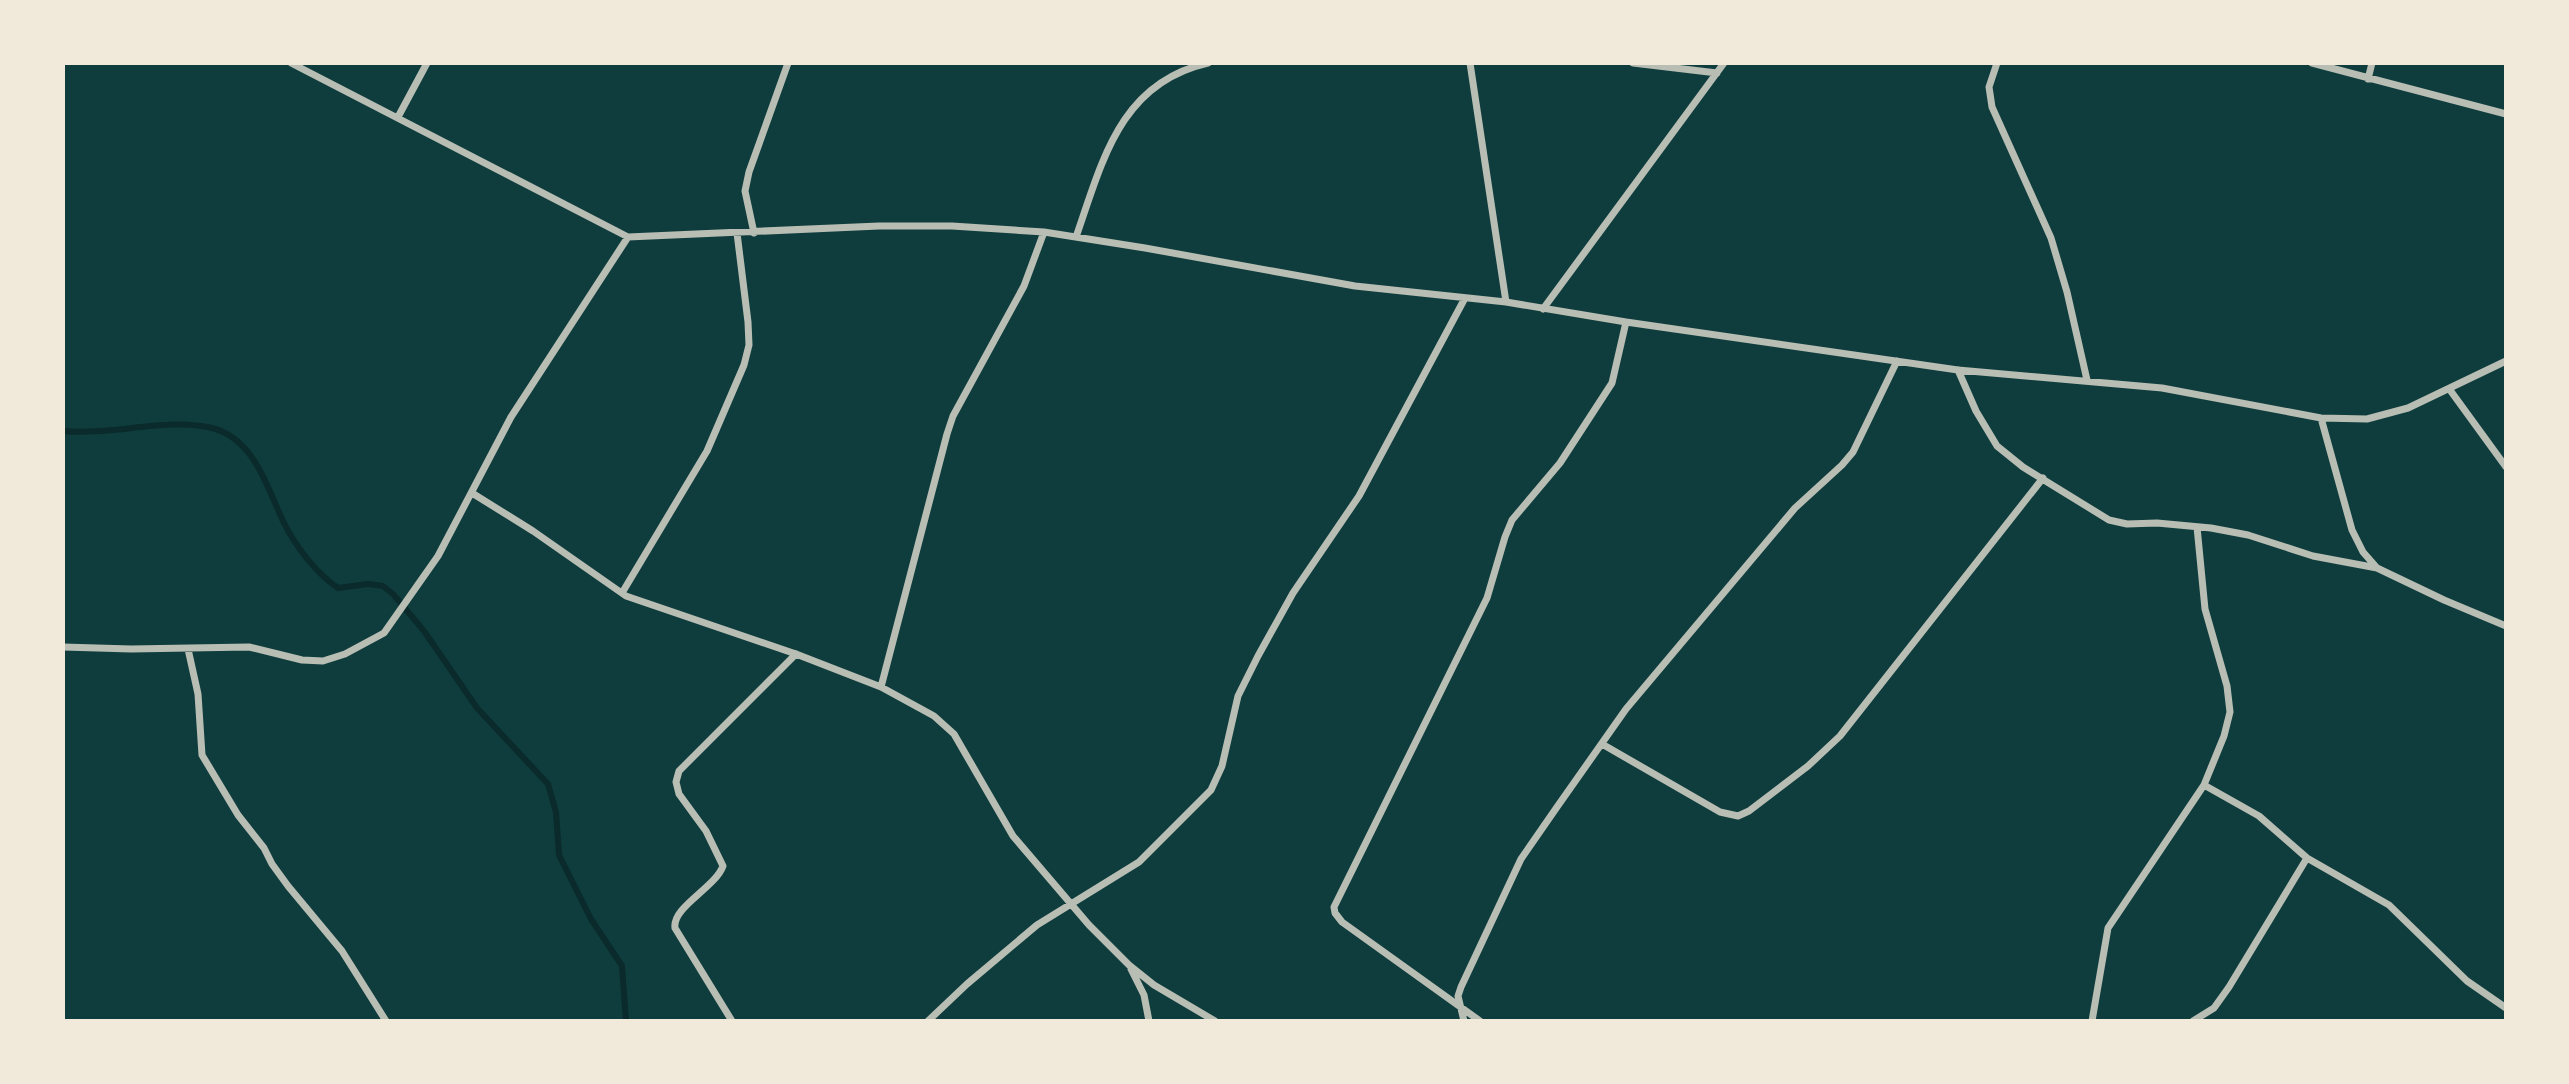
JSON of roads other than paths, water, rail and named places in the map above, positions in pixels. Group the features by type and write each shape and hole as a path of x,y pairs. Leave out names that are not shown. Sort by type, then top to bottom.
{"street":[{"path":"291,63 628,237 879,226 952,226 1044,232 1355,286 1506,302 1626,323 1958,370 2162,388 2321,418 2367,419 2408,408 2506,361"},
{"path":"398,117 427,63"},
{"path":"754,233 745,191 749,172 788,63"},
{"path":"1076,237 1108,145 1120,123 1136,103 1159,83 1208,63"},
{"path":"1470,63 1506,302"},
{"path":"1633,63 1717,73"},
{"path":"1543,309 1724,63"},
{"path":"1997,63 1989,87 1992,107 2051,238 2067,292 2087,380"},
{"path":"2312,63 2506,114"},
{"path":"2368,79 2372,63"},
{"path":"881,687 953,416 1024,286 1044,232"},
{"path":"622,593 707,450 744,365 748,345 748,322 737,233"},
{"path":"63,647 249,647 302,660 323,661 369,643 384,633 438,556 512,417 628,237"},
{"path":"929,1021 1011,945 1070,902 1111,881 1139,862 1212,790 1222,766 1238,696 1258,656 1293,593 1359,496 1465,298"},
{"path":"1480,1021 1342,922 1335,912 1335,906 1487,598 1494,582 1505,537 1513,520 1560,463 1612,383 1626,323"},
{"path":"1464,1021 1458,996 1461,987 1521,859 1626,709 1795,508 1853,452 1897,362"},
{"path":"1958,370 1976,411 1997,446 2023,467 2109,520 2127,524 2157,523 2197,527 2248,535 2313,556 2377,568 2506,626"},
{"path":"2450,390 2506,467"},
{"path":"2321,418 2352,530 2363,552 2377,568"},
{"path":"1601,744 1720,812 1738,816 1749,811 1808,766 1840,736 2043,478"},
{"path":"472,493 533,531 622,593 881,687 934,716 946,725 965,753 1013,836 1070,902 1129,965 1154,985 1215,1021"},
{"path":"2092,1021 2108,928 2204,785 2224,736 2230,712 2227,686 2205,609 2197,527"},
{"path":"188,649 198,694 202,755 238,815 264,848 288,886 342,951 386,1021"},
{"path":"732,1021 675,929 675,923 683,909 720,876 723,866 706,831 679,794 677,782 679,771 695,753 796,654"},
{"path":"2204,785 2259,816 2306,858 2389,905 2467,981 2506,1007"},
{"path":"2193,1021 2214,1008 2229,987 2306,858"},
{"path":"1129,965 1144,995 1149,1021"}],"waterway":[{"path":"63,431 195,425 227,434 239,443 258,466 289,532 307,559 322,575 338,588 368,584 383,586 393,594 424,631 477,708 548,784 556,812 559,855 591,919 622,966 626,1021"}]}
